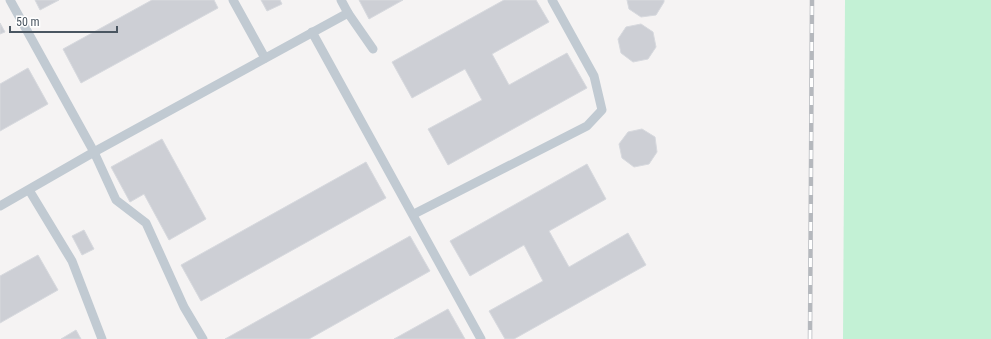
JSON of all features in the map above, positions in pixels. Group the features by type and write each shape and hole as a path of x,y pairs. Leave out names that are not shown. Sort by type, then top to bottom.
{"lane":[{"path":"10,0 94,152 116,200 146,223 184,307 203,339"},
{"path":"233,0 265,58"},
{"path":"341,0 373,49"},
{"path":"414,214 587,126 602,110 594,76 552,0"},
{"path":"0,206 94,152 348,12"},
{"path":"312,32 414,214 481,339"},
{"path":"29,190 72,260 102,339"}],"green space":[{"path":"845,0 991,0 991,339 843,339"}],"building":[{"path":"35,0 59,0 40,10"},
{"path":"152,0 214,0 218,8 81,83 63,49"},
{"path":"261,0 280,0 282,4 267,11"},
{"path":"359,0 403,0 369,19"},
{"path":"504,0 536,0 549,22 492,54 509,85 567,53 587,88 448,165 428,129 482,100 465,69 412,98 392,62"},
{"path":"627,0 664,0 664,2 656,15 641,17 629,9"},
{"path":"0,23 5,32 0,34"},
{"path":"641,24 653,32 656,47 648,59 633,62 621,53 618,39 626,27"},
{"path":"28,68 48,104 0,131 0,84"},
{"path":"642,129 655,137 657,152 649,164 634,167 622,158 619,144 628,132"},
{"path":"162,139 206,219 169,240 144,194 130,202 111,167"},
{"path":"366,162 386,198 201,301 181,265"},
{"path":"587,164 606,199 549,231 569,267 628,233 646,265 514,339 505,339 489,311 543,281 524,245 470,276 450,241"},
{"path":"84,230 94,249 82,255 72,236"},
{"path":"410,236 430,271 309,339 225,339"},
{"path":"38,255 58,290 0,323 0,276"},
{"path":"448,309 465,339 394,339"},
{"path":"76,330 81,339 61,339"}],"railway":[{"path":"810,339 812,0"}]}
